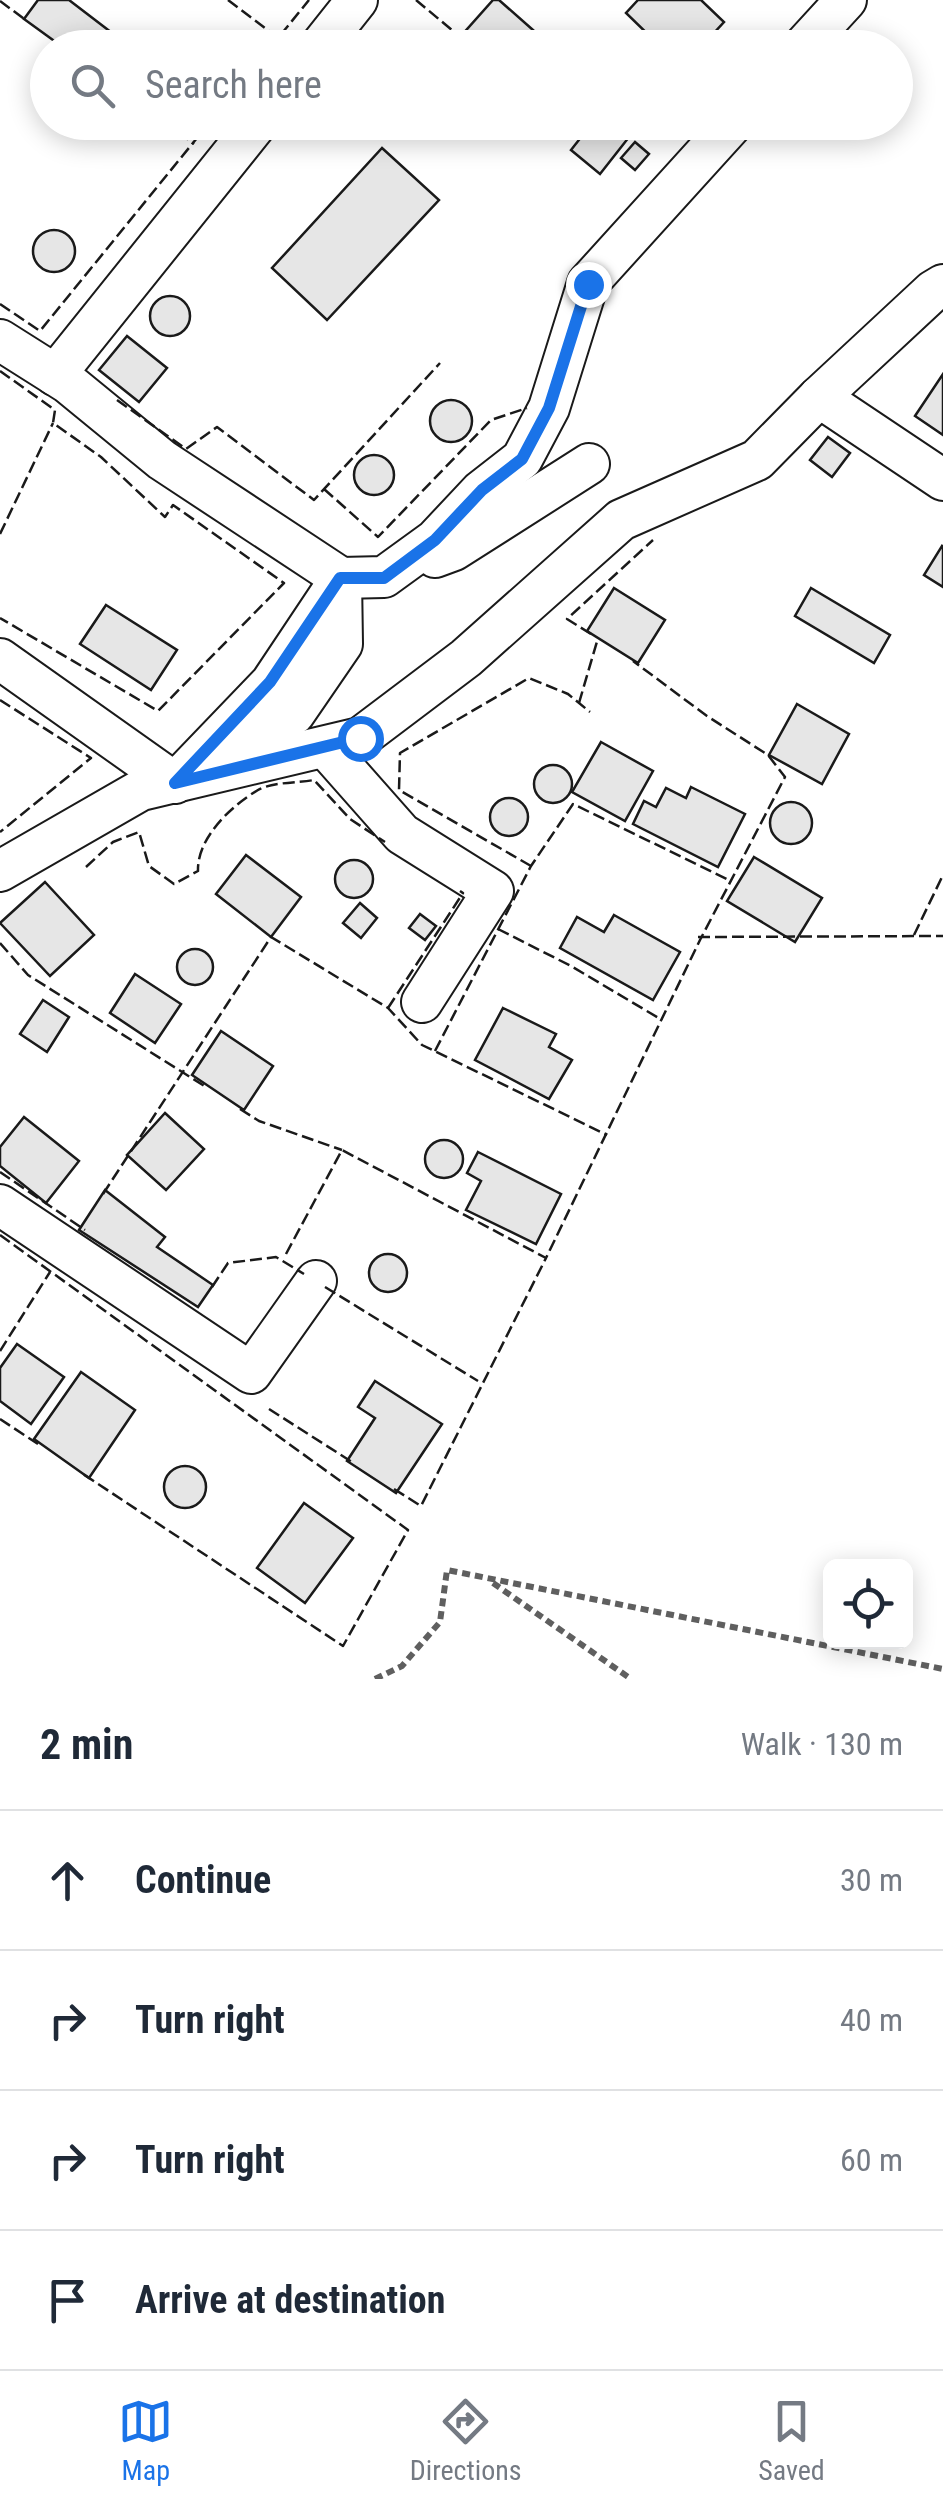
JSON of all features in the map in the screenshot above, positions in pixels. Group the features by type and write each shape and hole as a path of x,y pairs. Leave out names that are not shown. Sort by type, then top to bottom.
{"street":[{"path":"333,30 357,0"},
{"path":"818,30 846,0"},
{"path":"55,375 244,140"},
{"path":"384,578 435,540 482,490 522,459 549,408 588,284 718,140"},
{"path":"0,871 142,790 360,738 466,658 622,520 757,460 933,290 943,286"},
{"path":"0,340 55,375 162,460 340,578 384,578 454,550 588,464"},
{"path":"819,397 943,480"},
{"path":"175,783 294,714 342,644 340,578"},
{"path":"0,659 175,783"},
{"path":"326,748 402,834 493,891 422,1002"},
{"path":"0,1205 251,1373 316,1282"}],"path":[{"path":"376,1679 402,1666 440,1622 447,1570 943,1668"},
{"path":"489,1580 632,1679"}],"building":[{"path":"38,0 69,0 108,30 39,30 24,19"},
{"path":"493,0 499,0 533,30 466,30"},
{"path":"638,0 701,0 724,22 717,30 643,30 626,13"},
{"path":"579,140 627,140 600,174 571,150"},
{"path":"635,142 649,154 635,170 621,158"},
{"path":"382,148 439,200 327,320 272,268"},
{"path":"54,230 69,236 75,251 69,266 54,272 39,266 33,251 39,236"},
{"path":"170,296 184,302 190,316 184,330 170,336 156,330 150,316 156,302"},
{"path":"127,336 167,368 139,402 99,370"},
{"path":"943,374 943,435 915,416"},
{"path":"451,400 466,406 472,421 466,436 451,442 436,436 430,421 436,406"},
{"path":"828,437 850,453 832,477 810,460"},
{"path":"374,455 388,461 394,475 388,489 374,495 360,489 354,475 360,461"},
{"path":"943,547 943,587 924,575"},
{"path":"614,588 665,620 638,663 587,631"},
{"path":"811,588 890,635 874,663 795,616"},
{"path":"106,605 177,650 151,690 80,644"},
{"path":"797,704 849,734 822,784 769,755"},
{"path":"601,742 653,771 625,821 572,792"},
{"path":"553,765 566,771 572,784 566,797 553,803 540,797 534,784 540,771"},
{"path":"691,787 745,814 718,867 633,824 644,801 656,807 666,788 686,798"},
{"path":"509,798 522,804 528,817 522,830 509,836 496,830 490,817 496,804"},
{"path":"791,802 806,808 812,823 806,838 791,844 776,838 770,823 776,808"},
{"path":"246,855 301,897 271,937 216,894"},
{"path":"754,857 822,898 795,942 727,901"},
{"path":"354,860 367,866 373,879 367,892 354,898 341,892 335,879 341,866"},
{"path":"45,882 94,935 50,976 0,923"},
{"path":"360,903 377,918 361,938 343,923"},
{"path":"420,914 436,926 425,940 409,928"},
{"path":"614,915 680,952 653,1000 560,948 577,917 604,932"},
{"path":"195,949 208,954 213,967 208,980 195,985 182,980 177,967 182,954"},
{"path":"135,974 181,1004 155,1043 110,1013"},
{"path":"43,1000 69,1017 47,1052 20,1034"},
{"path":"503,1008 556,1034 549,1047 572,1060 549,1099 475,1060"},
{"path":"221,1031 273,1066 244,1110 192,1075"},
{"path":"165,1113 204,1149 166,1190 127,1155"},
{"path":"24,1117 79,1161 46,1203 0,1166 0,1147"},
{"path":"444,1140 457,1146 463,1159 457,1172 444,1178 431,1172 425,1159 431,1146"},
{"path":"478,1152 561,1194 536,1244 466,1210 481,1181 467,1173"},
{"path":"105,1190 165,1237 157,1247 213,1285 198,1307 79,1230"},
{"path":"388,1254 401,1260 407,1273 401,1286 388,1292 375,1286 369,1273 375,1260"},
{"path":"17,1344 64,1377 31,1424 0,1401 0,1368"},
{"path":"81,1372 135,1410 89,1478 34,1439"},
{"path":"375,1381 442,1424 396,1493 347,1461 375,1418 358,1407"},
{"path":"185,1466 200,1472 206,1487 200,1502 185,1508 170,1502 164,1487 170,1472"},
{"path":"304,1503 353,1538 305,1603 257,1568"}],"fence":[{"path":"228,0 267,30"},
{"path":"285,30 309,0"},
{"path":"416,0 452,30"},
{"path":"0,1 27,21"},
{"path":"189,140 194,144"},
{"path":"0,304 40,331 195,140"},
{"path":"117,400 186,449 217,427 314,500 440,363"},
{"path":"0,371 55,410 53,423 101,457 165,517 173,505 284,583 158,711 0,618"},
{"path":"324,489 378,537 491,420 527,408"},
{"path":"0,534 53,423"},
{"path":"591,634 567,619 653,540"},
{"path":"579,703 598,638"},
{"path":"286,1254 342,1150 546,1258 700,940 785,777 768,755 633,661"},
{"path":"531,866 399,790 400,753 529,678 568,694 590,712"},
{"path":"0,700 91,758 0,832"},
{"path":"86,867 113,842 139,832 149,866 174,884 198,871 209,835 248,797 270,785 314,780 350,819 385,842"},
{"path":"435,1051 531,866 573,804 731,881"},
{"path":"914,935 943,875"},
{"path":"388,1008 463,893 460,891"},
{"path":"498,929 571,966 662,1020"},
{"path":"698,937 943,936"},
{"path":"103,1194 271,937 388,1008 422,1045 607,1135"},
{"path":"0,943 28,975 206,1087"},
{"path":"240,1109 259,1121 342,1150"},
{"path":"0,1172 85,1230"},
{"path":"0,1235 408,1530 343,1646 83,1474"},
{"path":"212,1287 228,1263 276,1257 304,1274"},
{"path":"394,1489 421,1506 546,1258"},
{"path":"0,1351 50,1272"},
{"path":"325,1287 478,1381"},
{"path":"269,1409 352,1462"},
{"path":"0,1419 38,1444"}],"route":[{"path":"360,738 175,783 270,682 340,578 384,578 435,540 482,490 522,459 549,408 588,284"}]}
